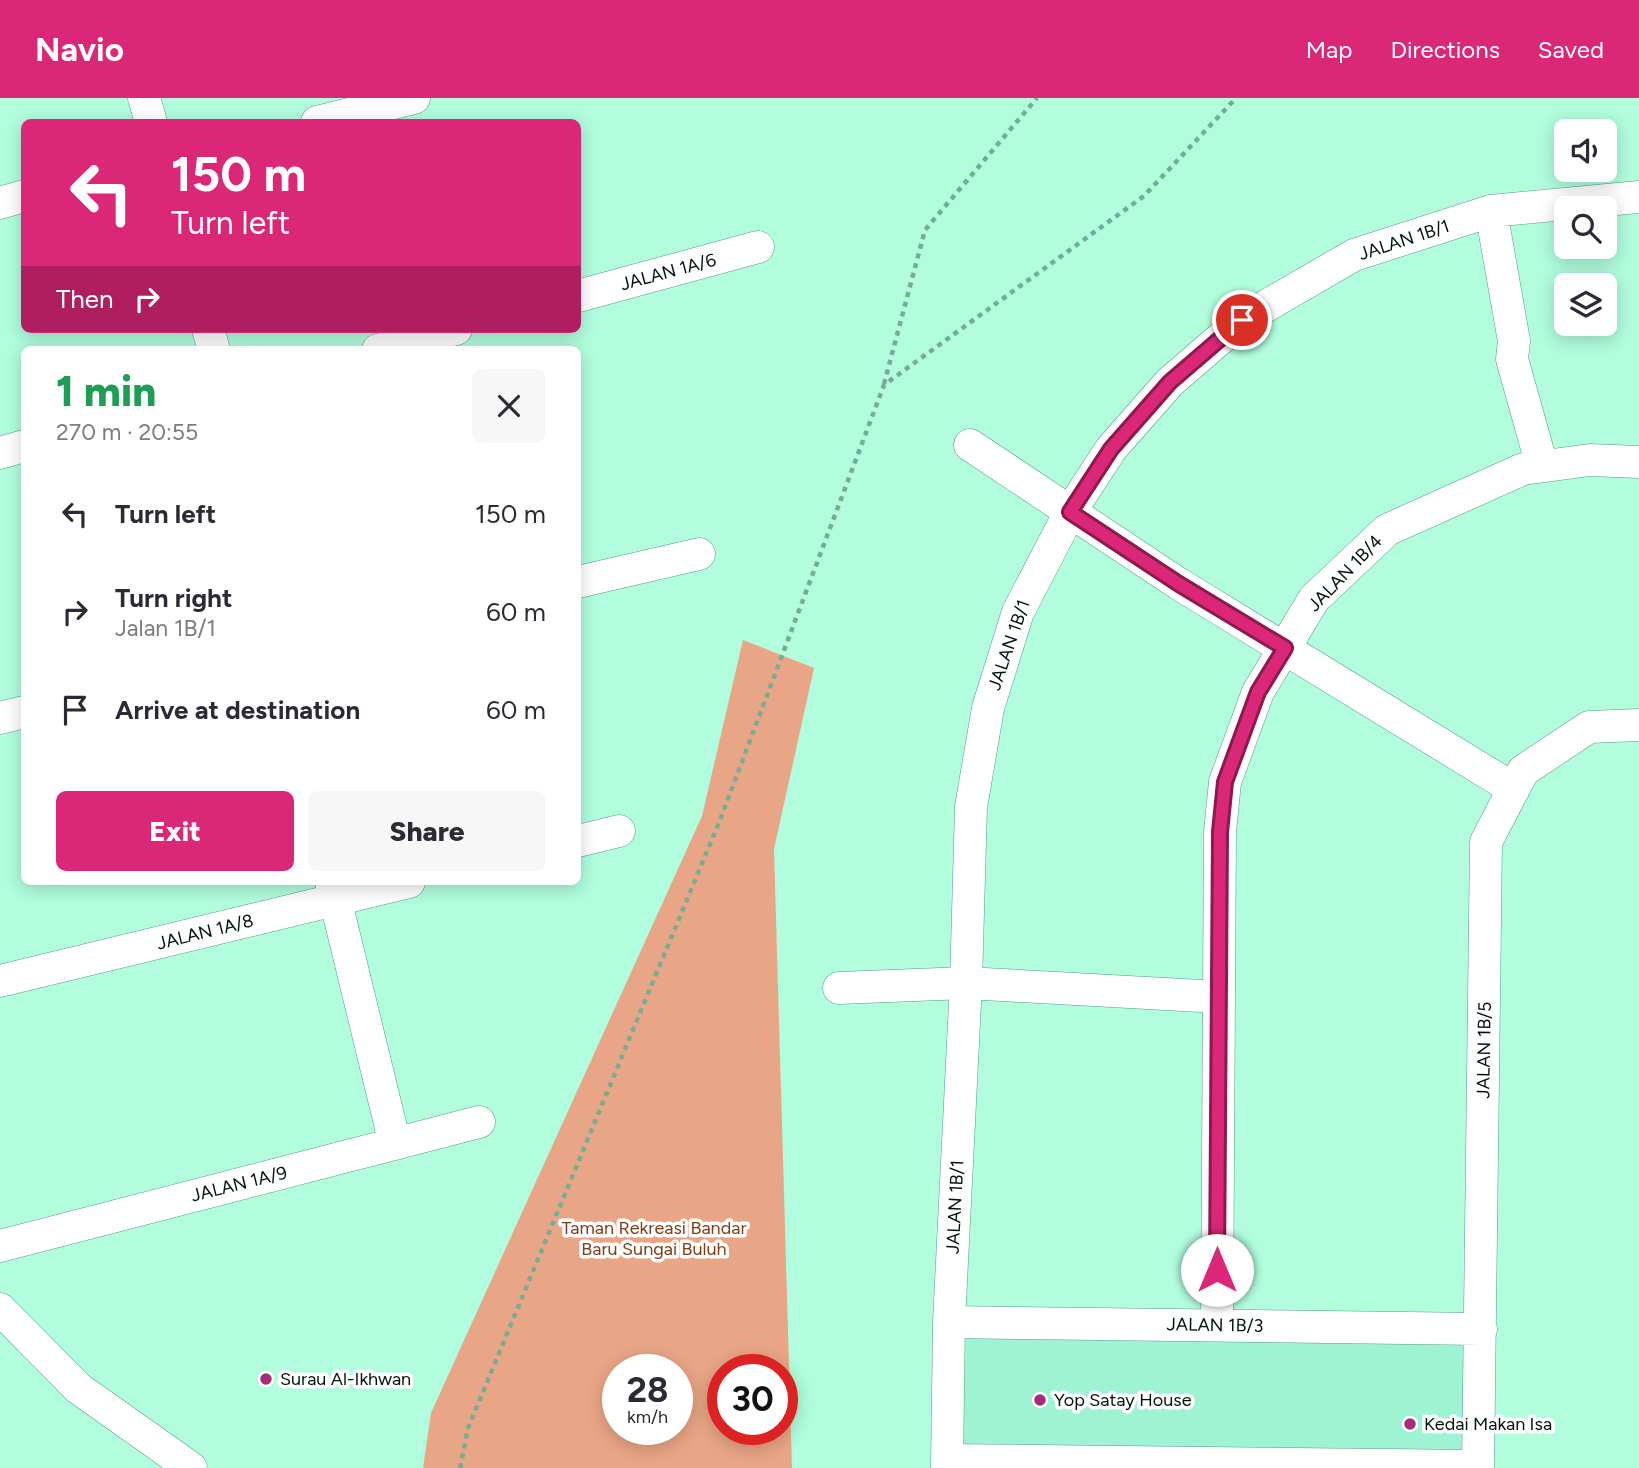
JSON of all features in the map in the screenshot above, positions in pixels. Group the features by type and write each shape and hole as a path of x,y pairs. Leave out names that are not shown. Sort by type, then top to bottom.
{"street":[{"path":"144,98 150,119"},
{"path":"329,119 414,98"},
{"name":"JALAN 1B/1","path":"947,1464 949,1322 966,983 971,807 988,708 1018,612 1070,512 1111,449 1170,382 1242,320 1354,255 1491,211 1639,197"},
{"path":"0,203 21,198"},
{"path":"1491,211 1514,341 1512,359 1542,466"},
{"name":"JALAN 1A/6","path":"581,295 758,247"},
{"path":"393,346 441,333"},
{"path":"970,444 1179,584 1514,789"},
{"path":"0,453 21,447"},
{"name":"JALAN 1B/4","path":"1217,1325 1220,832 1225,782 1258,692 1314,600 1387,530 1523,469 1590,460 1639,462"},
{"path":"581,582 699,554"},
{"path":"0,718 21,713"},
{"name":"JALAN 1B/5","path":"1478,1467 1486,842 1523,771 1589,727 1639,725"},
{"path":"581,840 619,831"},
{"name":"JALAN 1A/8","path":"0,981 333,891 384,885"},
{"path":"333,891 395,1144"},
{"path":"839,988 966,983 1219,997"},
{"name":"JALAN 1A/9","path":"0,1245 479,1122"},
{"path":"0,1309 78,1388 191,1468"},
{"name":"JALAN 1B/3","path":"949,1322 1481,1329"},
{"path":"947,1464 1478,1467"}],"path":[{"path":"460,1468 468,1428 720,820 884,385 925,230 1037,98"},
{"path":"884,385 1144,196 1236,98"}],"shaded area":[{"path":"962,1334 1469,1341 1468,1454 961,1449"}],"green space":[{"name":"Taman Rekreasi Bandar Baru Sungai Buluh","path":"743,640 814,668 774,849 789,1354 707,1354 707,1445 791,1445 792,1468 423,1468 431,1413 702,816"}],"place":[{"name":"Surau Al-Ikhwan","path":"266,1379"},
{"name":"Yop Satay House","path":"1040,1400"},
{"name":"Kedai Makan Isa","path":"1410,1424"}],"route":[{"path":"1217,1270 1220,832 1225,782 1258,692 1285,648 1179,584 1070,512 1111,449 1170,382 1242,320"}]}
